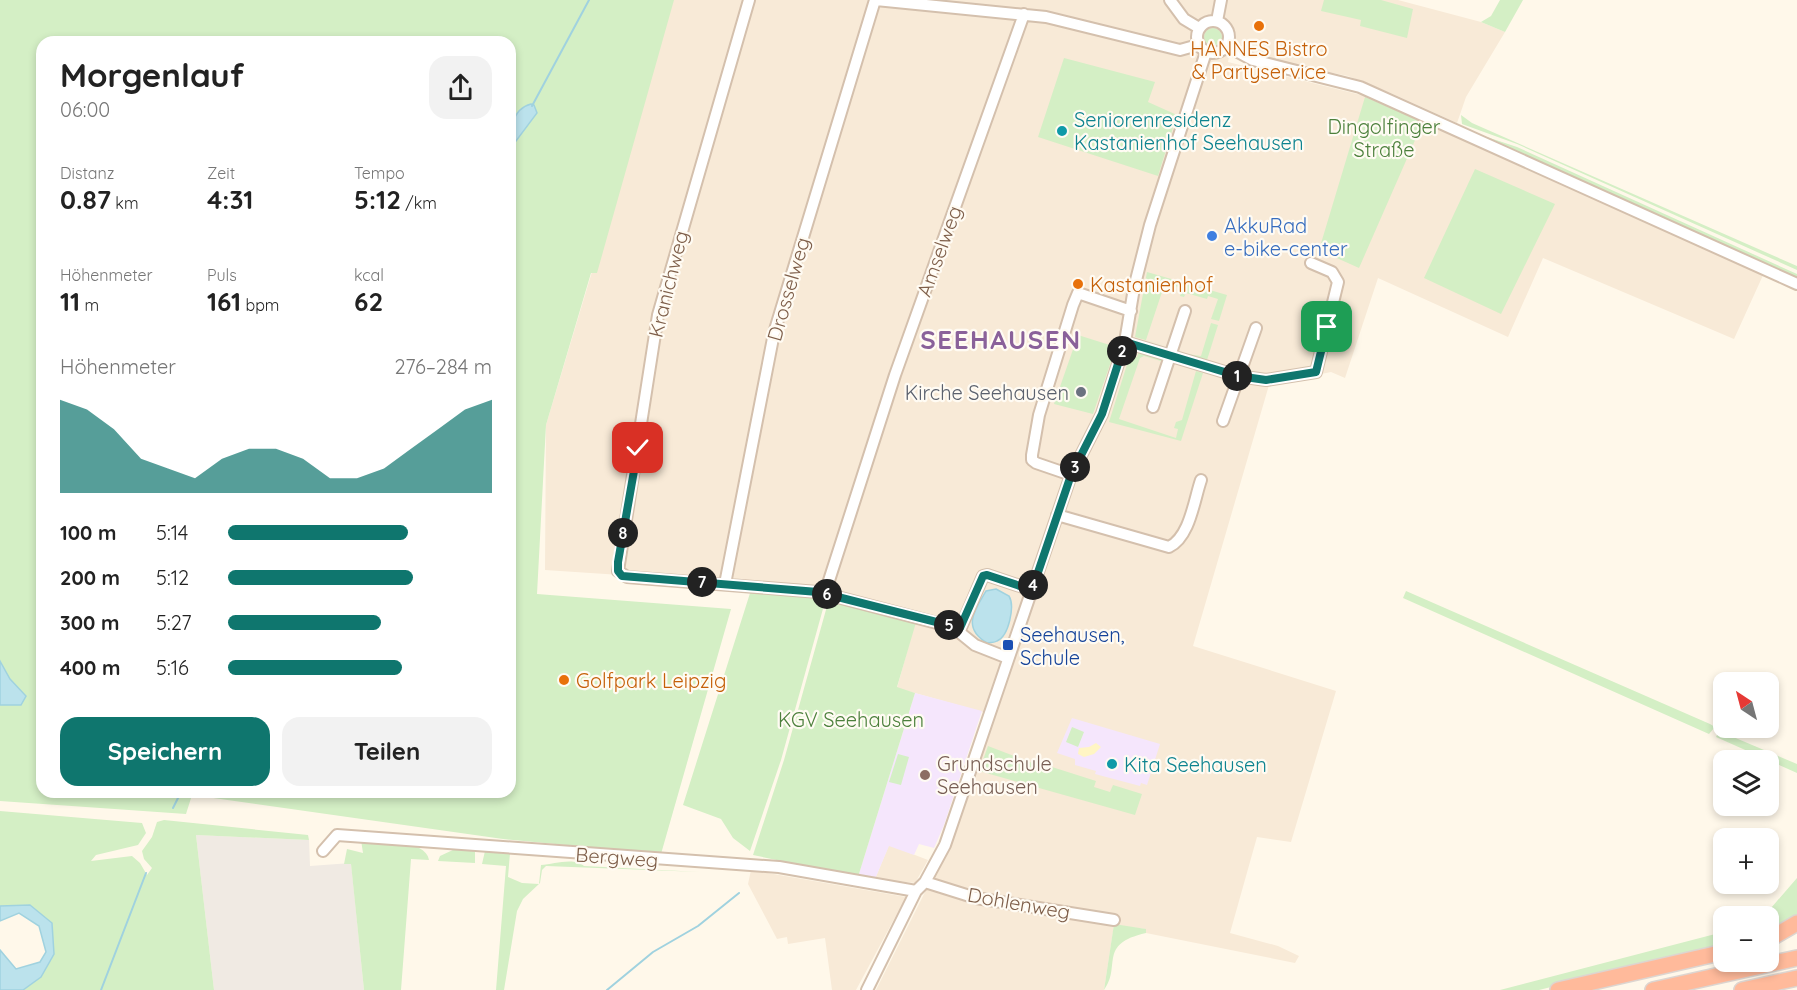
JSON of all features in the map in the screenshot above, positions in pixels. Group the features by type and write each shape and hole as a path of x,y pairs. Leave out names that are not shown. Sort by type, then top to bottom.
{"highway":[{"path":"1779,934 1797,922"},
{"path":"1779,939 1797,936"},
{"path":"1558,990 1713,955"},
{"path":"1653,990 1797,958"},
{"path":"1742,990 1797,978"}],"street":[{"name":"Kranichweg","path":"725,584 635,578 619,574 618,562 658,315 749,0"},
{"path":"876,0 1024,14 1180,50 1202,49 1217,53 1227,46"},
{"name":"Drosselweg","path":"725,584 774,333 876,0"},
{"path":"1170,0 1185,19 1199,28"},
{"path":"1216,21 1221,0"},
{"name":"Amselweg","path":"825,593 895,375 1024,14"},
{"path":"867,990 916,891 925,882 945,845 1071,475 1102,414 1125,342 1150,225 1202,49 1196,39 1199,28 1206,22 1216,21 1228,31 1227,46"},
{"path":"1227,46 1253,60 1360,87 1797,284"},
{"path":"1125,342 1238,376 1266,380 1316,372 1338,282 1332,272 1311,263"},
{"path":"1071,475 1036,463 1032,460 1032,455 1039,415 1073,305 1078,293 1131,311"},
{"path":"1153,407 1185,311"},
{"path":"1223,421 1256,328"},
{"path":"1058,515 1169,547 1177,543 1183,535 1201,480"},
{"path":"1008,658 975,645 958,632 983,576 987,575 1032,590"},
{"path":"725,584 825,593 960,628"},
{"name":"Bergweg","path":"323,851 337,835 779,867 916,891"},
{"name":"Dohlenweg","path":"925,882 976,897 1114,920"}],"shaded area":[{"path":"653,0 1398,0 1481,22 1505,32 1466,97 1457,123 1348,76 1230,52 1228,62 1365,96 1453,133 1764,273 1734,339 1543,258 1508,337 1378,278 1345,378 1331,372 1269,385 1193,646 1336,691 1291,842 1257,837 1230,933 1278,946 1299,956 1295,963 1146,933 1145,929 1114,925 1104,990 876,990 950,842 993,715 897,688 918,612 819,588 545,570 546,425 609,215"},
{"name":"Grundschule Seehausen","path":"915,693 982,711 944,825 934,848 919,844 914,855 889,846 875,879 858,877"},
{"path":"1072,718 1160,744 1147,785 1141,783 1140,786 1095,774 1096,771 1075,765 1075,759 1057,753"},
{"path":"196,835 309,840 310,866 351,863 364,990 214,990"},
{"path":"889,845 928,860 915,883 875,879"},
{"path":"751,870 906,897 856,990 832,990 825,938 788,944 787,937 777,939 748,884"}],"green space":[{"name":"Golfpark Leipzig","path":"0,0 674,0 597,273 591,273 546,425 537,594 731,609 661,854 503,839 213,798 516,798 516,36 36,36 36,798 191,798 186,814 0,801"},
{"path":"1324,0 1381,0 1413,9 1407,38 1360,26 1361,20 1321,11"},
{"path":"1500,0 1523,0 1505,32 1481,22 1491,16"},
{"path":"1209,28 1217,28 1222,33 1220,44 1209,46 1204,41 1204,33"},
{"path":"1064,58 1155,82 1148,102 1177,115 1158,176 1038,137"},
{"name":"Dingolfinger Straße","path":"1365,97 1423,122 1359,268 1319,250"},
{"path":"1461,115 1472,123 1797,266 1797,270 1517,144 1462,124"},
{"path":"1487,137 1517,147 1797,274 1797,279 1482,138"},
{"path":"1475,169 1555,204 1501,314 1424,278"},
{"path":"1147,272 1227,295 1219,321 1211,319 1218,299 1208,296 1207,299 1186,293 1184,297 1180,296 1182,288 1165,283 1146,340 1169,347 1135,337"},
{"path":"1211,323 1218,325 1207,360 1181,353 1201,356"},
{"path":"1078,335 1116,347 1093,414 1054,404"},
{"path":"1139,351 1162,358 1164,362 1144,356 1140,358 1119,419 1176,438 1178,429 1174,428 1176,422 1182,420 1196,371 1203,373 1181,441 1109,422 1130,355 1137,357"},
{"name":"KGV Seehausen","path":"751,590 826,598 781,760 750,851 733,838 721,819 683,805"},
{"path":"1406,591 1710,724 1713,729 1709,734 1403,598"},
{"name":"KGV Seehausen","path":"829,599 917,619 897,687 915,693 858,877 753,855 784,760"},
{"path":"1072,727 1084,732 1078,747 1066,742"},
{"path":"1718,738 1736,738 1764,750 1745,750"},
{"path":"988,746 1048,769 1052,767 1096,781 1094,787 1110,792 1113,785 1142,794 1135,815 979,771"},
{"path":"898,754 909,757 901,785 889,782"},
{"path":"1779,756 1797,764 1797,773 1779,765"},
{"path":"0,811 142,823 146,833 138,845 96,855 91,861 132,856 140,863 147,875 152,868 144,859 142,851 152,837 157,822 164,820 308,835 309,840 196,835 214,990 23,990 41,977 54,954 30,905 0,906"},
{"path":"361,840 411,845 426,853 429,860 411,859 401,990 364,990 351,864 344,864 347,849 363,853"},
{"path":"455,849 475,851 475,863 438,861 440,856"},
{"path":"485,851 510,853 508,877 522,883 539,884 523,899 517,911 504,990 496,990 506,866 482,864"},
{"path":"564,862 580,863 584,866 700,872 546,866 542,870 539,884 541,865"},
{"path":"1797,878 1797,917 1779,927 1779,906 1773,906"},
{"path":"1114,924 1146,929 1146,933 1121,943 1113,957 1109,981 1104,990"},
{"path":"1713,935 1713,946 1539,990 1500,990"}],"sand":[{"path":"1096,743 1101,747 1094,754 1084,757 1078,754 1079,748 1089,747"}],"water":[{"path":"534,105 537,113 516,141 516,116 524,107"},
{"path":"996,589 1009,596 1011,613 1008,627 1001,638 996,642 987,643 975,631 974,612 986,591"},
{"path":"0,661 10,679 26,696 21,705 0,705"},
{"path":"30,905 52,923 54,954 41,977 23,990 0,990 0,950 16,969 40,962 46,952 39,926 19,913 0,921 0,906"}],"waterway":[{"path":"532,106 589,0"},
{"path":"173,808 178,798"},
{"path":"101,990 146,873"},
{"path":"607,990 653,952 698,926 739,893"}],"place":[{"name":"HANNES Bistro & Partyservice","path":"1259,26"},
{"name":"Seniorenresidenz Kastanienhof Seehausen","path":"1062,131"},
{"name":"AkkuRad e-bike-center","path":"1212,236"},
{"name":"Kastanienhof","path":"1078,284"},
{"name":"Kirche Seehausen","path":"1081,392"},
{"name":"Seehausen, Schule","path":"1008,645"},
{"name":"Golfpark Leipzig","path":"564,680"},
{"name":"Kita Seehausen","path":"1112,764"},
{"name":"Grundschule Seehausen","path":"925,775"}],"district":[{"name":"SEEHAUSEN","path":"1001,339"}],"route":[{"path":"638,448 617,567 622,576 818,592 960,628 983,576 987,575 1032,590 1071,475 1102,414 1125,342 1238,376 1266,380 1316,372 1327,327"}]}
